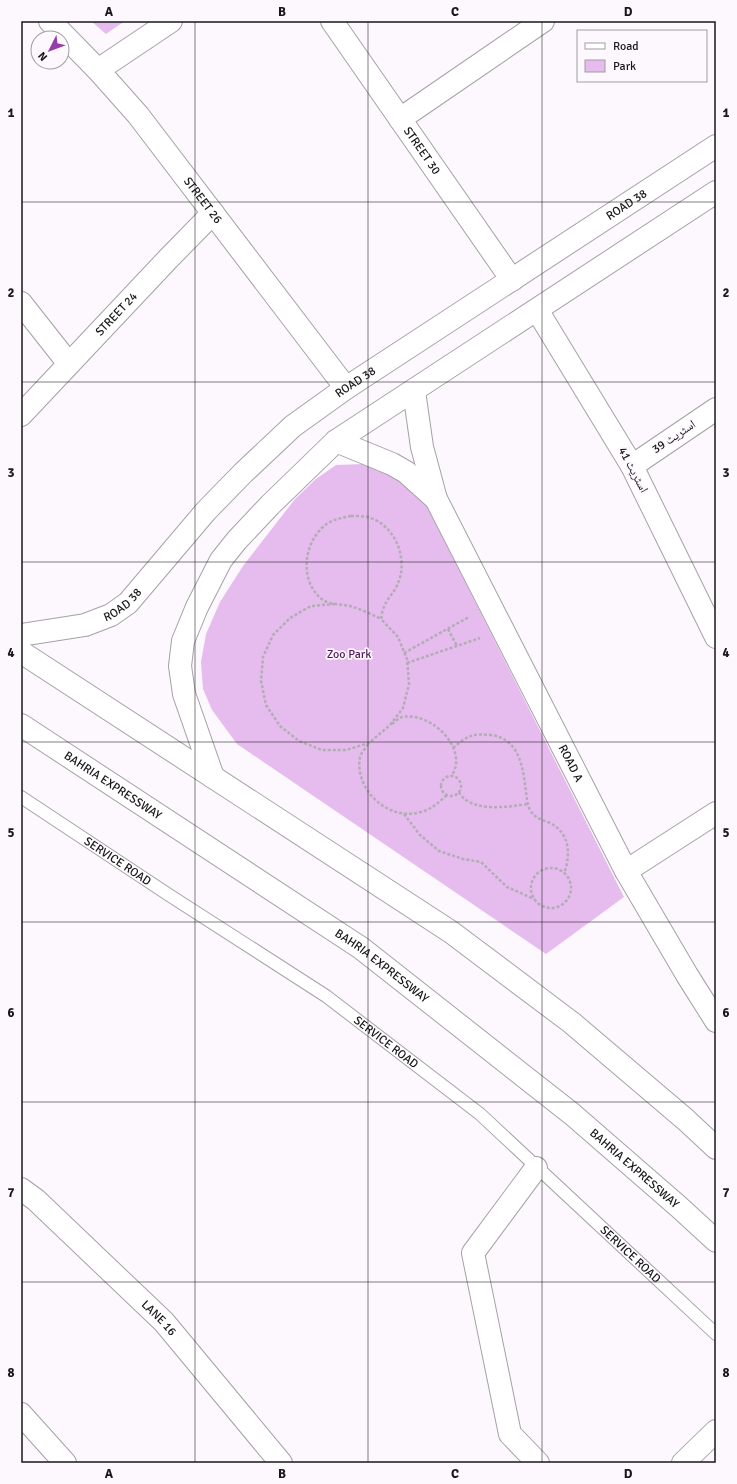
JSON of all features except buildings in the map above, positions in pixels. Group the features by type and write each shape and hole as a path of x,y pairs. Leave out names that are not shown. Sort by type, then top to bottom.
{"main road":[{"name":"STREET 26","path":"50,21 98,70 138,115 346,388"},
{"path":"98,70 171,21"},
{"name":"STREET 30","path":"332,21 512,280"},
{"path":"400,119 543,21"},
{"name":"ROAD 38","path":"21,635 85,625 111,615 128,603 206,511 243,473 293,426 346,388 716,146"},
{"path":"213,777 184,694 180,666 183,641 197,607 221,560 237,540 270,505 336,441 716,192"},
{"name":"STREET 24","path":"21,415 213,213"},
{"path":"21,303 69,364"},
{"name":"اسٹریٹ 41","path":"537,310 632,466 711,614 716,637"},
{"path":"414,391 422,447 436,499"},
{"name":"اسٹریٹ 39","path":"632,466 716,409"},
{"path":"336,441 392,464 406,472 436,499"},
{"name":"ROAD A","path":"436,499 626,871 715,1017"},
{"path":"21,652 451,932 572,1023 686,1120 716,1148"},
{"name":"BAHRIA EXPRESSWAY","path":"21,725 361,948 572,1114 716,1241"},
{"path":"626,871 716,813"},
{"path":"536,1168 473,1253 510,1434 538,1463"},
{"name":"LANE 16","path":"21,1189 36,1200 164,1322 281,1463"},
{"path":"21,1414 65,1463"},
{"path":"683,1463 716,1431"}],"lane":[{"name":"SERVICE ROAD","path":"21,797 169,895 326,996 480,1114 536,1168 716,1334"}],"path":[{"path":"381,619 383,607 398,583 402,568 400,551 394,536 382,524 368,517 351,516 336,519 322,528 312,541 307,556 307,573 313,588 323,600 335,604 350,606 381,619 398,637 408,663 409,684 403,708 390,725"},
{"path":"335,604 312,606 290,618 273,635 263,657 261,682 266,706 280,726 299,742 322,750 346,750 369,743"},
{"path":"404,653 491,605"},
{"path":"448,629 457,646"},
{"path":"408,663 504,630"},
{"path":"446,795 435,806 420,812 404,814 388,810 375,800 365,788 360,772 360,756 369,743 402,717 418,718 433,724 445,734 453,748 456,764 452,776"},
{"path":"453,748 468,736 476,734 495,736 505,740 513,746 521,760 530,810 540,820 550,823 557,828 566,840 569,848 569,855 564,873"},
{"path":"452,776 460,782 461,786 459,792 453,796 446,795 442,791 441,785 446,778 452,776"},
{"path":"459,792 467,802 480,806 512,806 528,804"},
{"path":"404,814 420,835 439,851 463,859 481,862 507,887 534,899 544,907 557,907 563,904 571,893 570,880 564,873 553,868 547,869 536,875 533,881 532,887 534,899"}],"green space":[{"path":"91,21 125,21 106,34"},
{"name":"Zoo Park","path":"364,464 395,479 423,499 624,897 546,954 237,744 212,710 203,689 201,662 206,634 220,602 243,566 295,499 316,479 336,465"}]}
